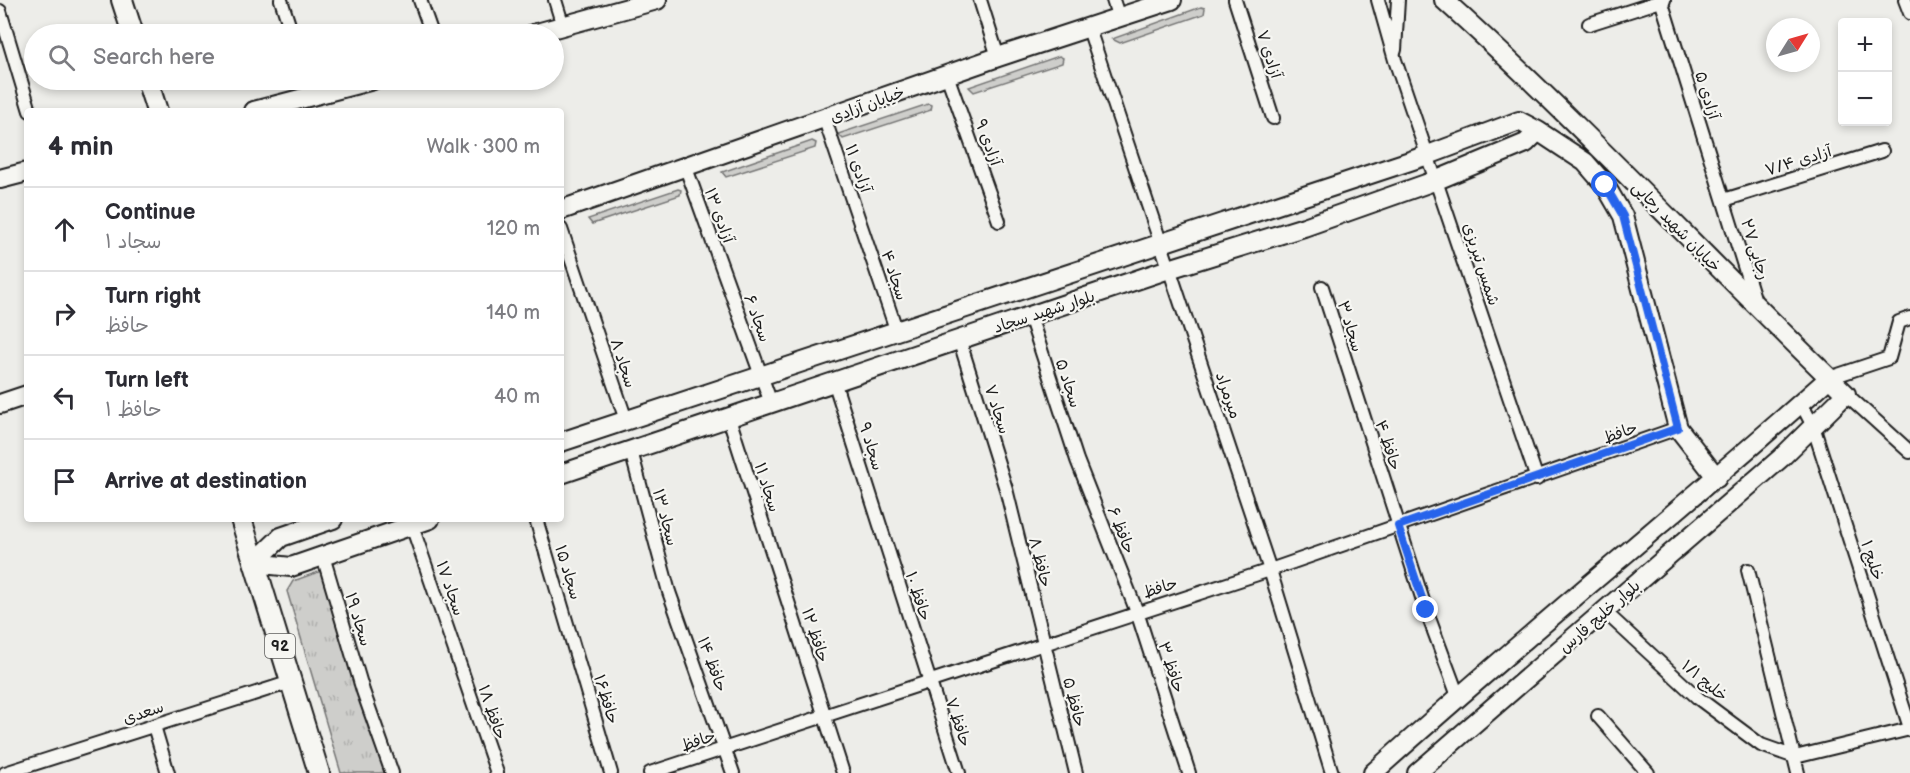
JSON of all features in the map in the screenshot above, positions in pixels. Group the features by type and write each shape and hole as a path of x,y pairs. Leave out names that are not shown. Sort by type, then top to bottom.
{"main road":[{"path":"122,0 130,24"},
{"path":"150,90 156,108"},
{"name":"92","path":"242,522 319,773"}],"street":[{"path":"281,0 289,24"},
{"path":"420,0 428,24"},
{"path":"555,0 562,24"},
{"path":"564,26 657,0"},
{"path":"980,0 998,57"},
{"name":"خیابان آزادی","path":"564,209 825,120 998,57 1089,29 1116,9 1172,0"},
{"name":"آزادی ۷","path":"1234,0 1273,118"},
{"name":"شمس تبریزی","path":"1378,0 1395,60 1537,479"},
{"path":"1395,60 1398,0"},
{"name":"خیابان شهید رجایی","path":"1444,0 1593,139 1758,308 1829,378 1910,452"},
{"path":"1589,24 1662,0"},
{"name":"آزادی ۵","path":"1662,0 1724,200"},
{"path":"1905,0 1910,13"},
{"path":"0,10 29,108"},
{"name":"میرمراد","path":"1089,29 1270,570 1332,773"},
{"name":"آزادی ۹","path":"947,75 999,221"},
{"path":"261,108 304,90"},
{"name":"آزادی ۱۱","path":"825,120 862,228"},
{"name":"بلوار شهید سجاد","path":"564,441 897,332 1021,288 1428,154 1519,121 1532,137 1437,180 564,473"},
{"path":"1532,137 1585,162 1605,185 1623,216 1678,428 1717,478"},
{"name":"آزادی ۷/۴","path":"1724,200 1882,151"},
{"name":"آزادی ۱۳","path":"686,168 723,272"},
{"path":"0,179 24,173"},
{"name":"رجایی ۲۷","path":"1724,200 1758,308"},
{"name":"سجاد ۴","path":"862,228 897,332"},
{"name":"سجاد ۸","path":"564,238 626,420"},
{"name":"سجاد ۶","path":"723,272 771,402"},
{"name":"سجاد ۳","path":"1322,286 1349,375"},
{"name":"سجاد ۵","path":"1030,316 1077,460"},
{"path":"1372,773 1458,696 1717,478 1829,378 1889,358 1899,322 1910,318"},
{"name":"سجاد ۷","path":"959,339 1006,489"},
{"name":"حافظ ۴","path":"1349,375 1426,610 1458,696"},
{"name":"سجاد ۹","path":"834,381 878,522"},
{"name":"بلوار خلیج فارس","path":"1417,773 1781,458 1846,394"},
{"path":"0,404 24,396"},
{"name":"خلیج ۱","path":"1801,403 1814,426 1910,728"},
{"name":"سجاد ۱۱","path":"729,418 776,565"},
{"name":"حافظ","path":"650,773 1270,570 1537,479 1678,428"},
{"name":"سجاد ۱۳","path":"631,451 669,592"},
{"name":"حافظ ۶","path":"1077,460 1137,612"},
{"name":"حافظ ۸","path":"1006,489 1044,643"},
{"path":"254,563 281,537 324,522"},
{"path":"254,563 291,567 421,522"},
{"name":"سجاد ۱۵","path":"537,522 570,635"},
{"name":"حافظ ۱۰","path":"878,522 929,681"},
{"name":"سجاد ۱۷","path":"412,525 459,661"},
{"name":"سجاد ۱۹","path":"322,556 363,691 392,773"},
{"name":"حافظ ۱۲","path":"776,565 843,773"},
{"path":"1748,570 1798,773"},
{"name":"حافظ ۱۴","path":"669,592 733,773"},
{"name":"خلیج ۱/۱","path":"1604,611 1698,698 1761,745 1795,757"},
{"name":"حافظ ۳","path":"1137,612 1190,773"},
{"name":"حافظ۱۶","path":"570,635 611,773"},
{"name":"حافظ ۵","path":"1044,643 1076,771"},
{"name":"حافظ ۱۸","path":"459,661 497,773"},
{"name":"حافظ ۷","path":"929,681 959,773"},
{"name":"سعدی","path":"7,773 291,682"},
{"path":"1598,716 1648,773"},
{"path":"154,726 168,773"},
{"path":"1795,757 1910,728"}],"green space":[{"path":"1201,7 1205,8 1204,14 1120,43 1112,39"},
{"path":"1059,56 1063,58 1062,63 974,92 969,87"},
{"path":"928,104 932,105 931,110 843,139 838,134"},
{"path":"812,141 816,143 815,148 726,177 722,172"},
{"path":"678,189 681,190 680,195 592,224 588,219"},
{"path":"321,571 387,773 341,773 287,591 293,581"}],"route":[{"path":"1426,610 1398,526 1678,428 1623,216 1605,185"}]}
